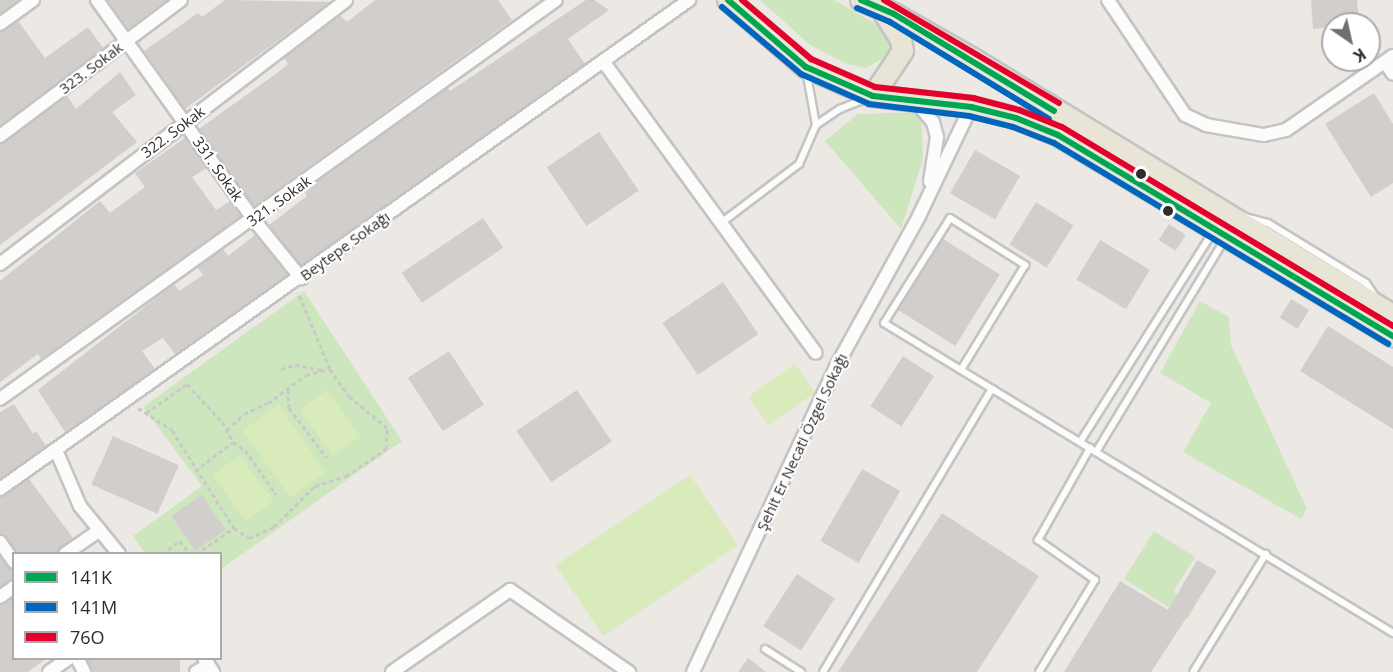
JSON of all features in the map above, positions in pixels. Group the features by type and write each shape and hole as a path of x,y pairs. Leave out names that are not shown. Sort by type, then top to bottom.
{"main road":[{"path":"728,0 806,67 873,96 971,107 1016,118 1058,135 1225,227 1386,311"},
{"path":"861,0 978,62 1393,336"},
{"path":"873,96 903,51 901,40 883,11"}],"street":[{"path":"0,24 33,0"},
{"name":"331. Sokak","path":"97,0 297,280"},
{"name":"323. Sokak","path":"0,136 181,0"},
{"name":"322. Sokak","path":"0,264 346,0"},
{"name":"321. Sokak","path":"0,399 254,220 556,0"},
{"name":"Beytepe Sokağı","path":"0,489 689,0"},
{"path":"1108,0 1185,115 1206,125 1264,135 1286,130 1389,59 1393,74"},
{"path":"603,62 816,353"},
{"path":"916,102 933,122 936,137 933,172 919,216"},
{"path":"919,216 971,107"},
{"name":"Şehit Er Necati Özgel Sokağı","path":"693,672 838,363 919,216"},
{"path":"56,450 80,506 117,552"},
{"path":"67,552 100,530"},
{"path":"0,542 12,559"},
{"path":"392,672 510,590 629,672"},
{"path":"49,672 66,660"},
{"path":"196,672 208,665"}],"lane":[{"path":"806,67 816,125"},
{"path":"721,223 799,164 816,125 840,109 873,96"},
{"path":"961,370 1025,266 950,218 884,323 992,389 1266,554 1393,633"},
{"path":"1080,442 1225,227"},
{"path":"1039,672 1095,580 1038,540 1225,227"},
{"path":"823,672 992,389"},
{"path":"1193,672 1266,554"},
{"path":"765,649 801,672"}],"path":[{"path":"127,400 172,430 195,471 234,528 249,538 274,527 315,486 346,476 386,449 387,428 350,397 330,369 297,280"},
{"path":"281,369 295,365 324,370"},
{"path":"227,430 244,414 268,403 306,375 330,369"},
{"path":"146,413 187,384 227,430 233,442 245,450 276,494"},
{"path":"287,388 289,408 327,458"},
{"path":"195,471 233,442"},
{"path":"199,552 234,528"},
{"path":"165,552 179,541 189,552"}],"green space":[{"path":"760,0 834,0 881,27 891,44 889,55 866,68 847,64 810,45"},
{"path":"921,112 923,159 901,229 825,141 858,114"},
{"path":"304,291 402,441 222,568 222,552 144,552 133,536 202,486 143,407"},
{"path":"1200,301 1229,317 1231,345 1307,509 1301,519 1183,452 1211,403 1160,373"},
{"path":"795,364 815,393 768,425 748,397"},
{"path":"327,390 361,436 333,456 299,410"},
{"path":"279,405 326,472 290,497 243,430"},
{"path":"240,455 274,501 246,521 212,475"},
{"path":"690,475 738,545 603,636 556,566"},
{"path":"1154,531 1195,557 1173,592 1195,607 1187,619 1124,579"}],"building":[{"path":"0,0 19,0 0,14"},
{"path":"107,0 167,0 128,29"},
{"path":"225,0 330,2 185,109 144,51 198,13 202,17"},
{"path":"375,0 498,0 512,20 254,206 199,129 277,73 288,64 284,58 340,15 347,22"},
{"path":"586,0 594,0 609,10 568,39 585,64 301,265 269,225 307,196 304,191 448,88 450,91"},
{"path":"1311,0 1357,0 1358,12 1321,12 1321,28 1313,29"},
{"path":"18,21 45,58 88,27 103,48 0,126 0,32"},
{"path":"120,72 136,95 112,112 137,142 0,245 0,144 67,96 76,109"},
{"path":"1374,93 1393,124 1393,183 1371,197 1325,124"},
{"path":"599,132 639,191 586,226 547,167"},
{"path":"185,138 207,168 192,177 216,210 230,201 241,216 41,359 38,354 0,382 0,281 100,201 110,213 145,187 135,173"},
{"path":"975,150 1020,176 995,219 950,193"},
{"path":"1036,202 1073,225 1047,268 1010,244"},
{"path":"483,218 503,248 422,303 402,273"},
{"path":"1169,224 1186,235 1175,251 1159,240"},
{"path":"255,235 288,275 175,354 163,338 142,351 155,369 65,432 38,390 174,284 179,291 203,275 197,267 223,249 228,256"},
{"path":"943,239 1000,275 955,346 898,310"},
{"path":"1100,240 1150,270 1126,309 1076,279"},
{"path":"723,282 758,334 698,375 662,323"},
{"path":"1291,299 1309,310 1298,329 1280,318"},
{"path":"1328,326 1393,367 1393,429 1300,371"},
{"path":"449,351 484,405 443,431 408,378"},
{"path":"903,356 934,376 901,426 870,406"},
{"path":"577,390 612,441 551,482 516,431"},
{"path":"14,404 33,434 36,431 46,446 0,479 0,412"},
{"path":"113,436 179,465 157,514 91,484"},
{"path":"862,469 900,491 859,563 820,541"},
{"path":"29,479 73,538 59,552 16,552 0,534 0,497"},
{"path":"202,495 225,530 195,551 171,516"},
{"path":"942,513 1039,576 977,672 838,672"},
{"path":"0,557 12,568 12,580 0,587"},
{"path":"1197,560 1217,571 1151,672 1064,672 1120,581 1168,610"},
{"path":"797,574 835,599 801,651 763,626"},
{"path":"12,598 12,660 44,660 28,672 0,672 0,605"},
{"path":"748,658 766,672 738,672"},
{"path":"86,660 180,660 180,672 86,672"}],"transit line":[{"name":"141K","path":"728,0 806,67 873,96 971,107 1016,118 1058,135 1393,336"},
{"name":"76O","path":"742,0 811,59 875,87 973,98 1019,110 1062,127 1393,326"},
{"name":"141K","path":"861,0 894,14 1054,111"},
{"name":"76O","path":"884,0 1059,103"},
{"name":"141M","path":"722,7 801,74 869,104 969,116 1013,127 1054,143 1388,344"},
{"name":"141M","path":"857,8 890,22 1049,119"}]}
